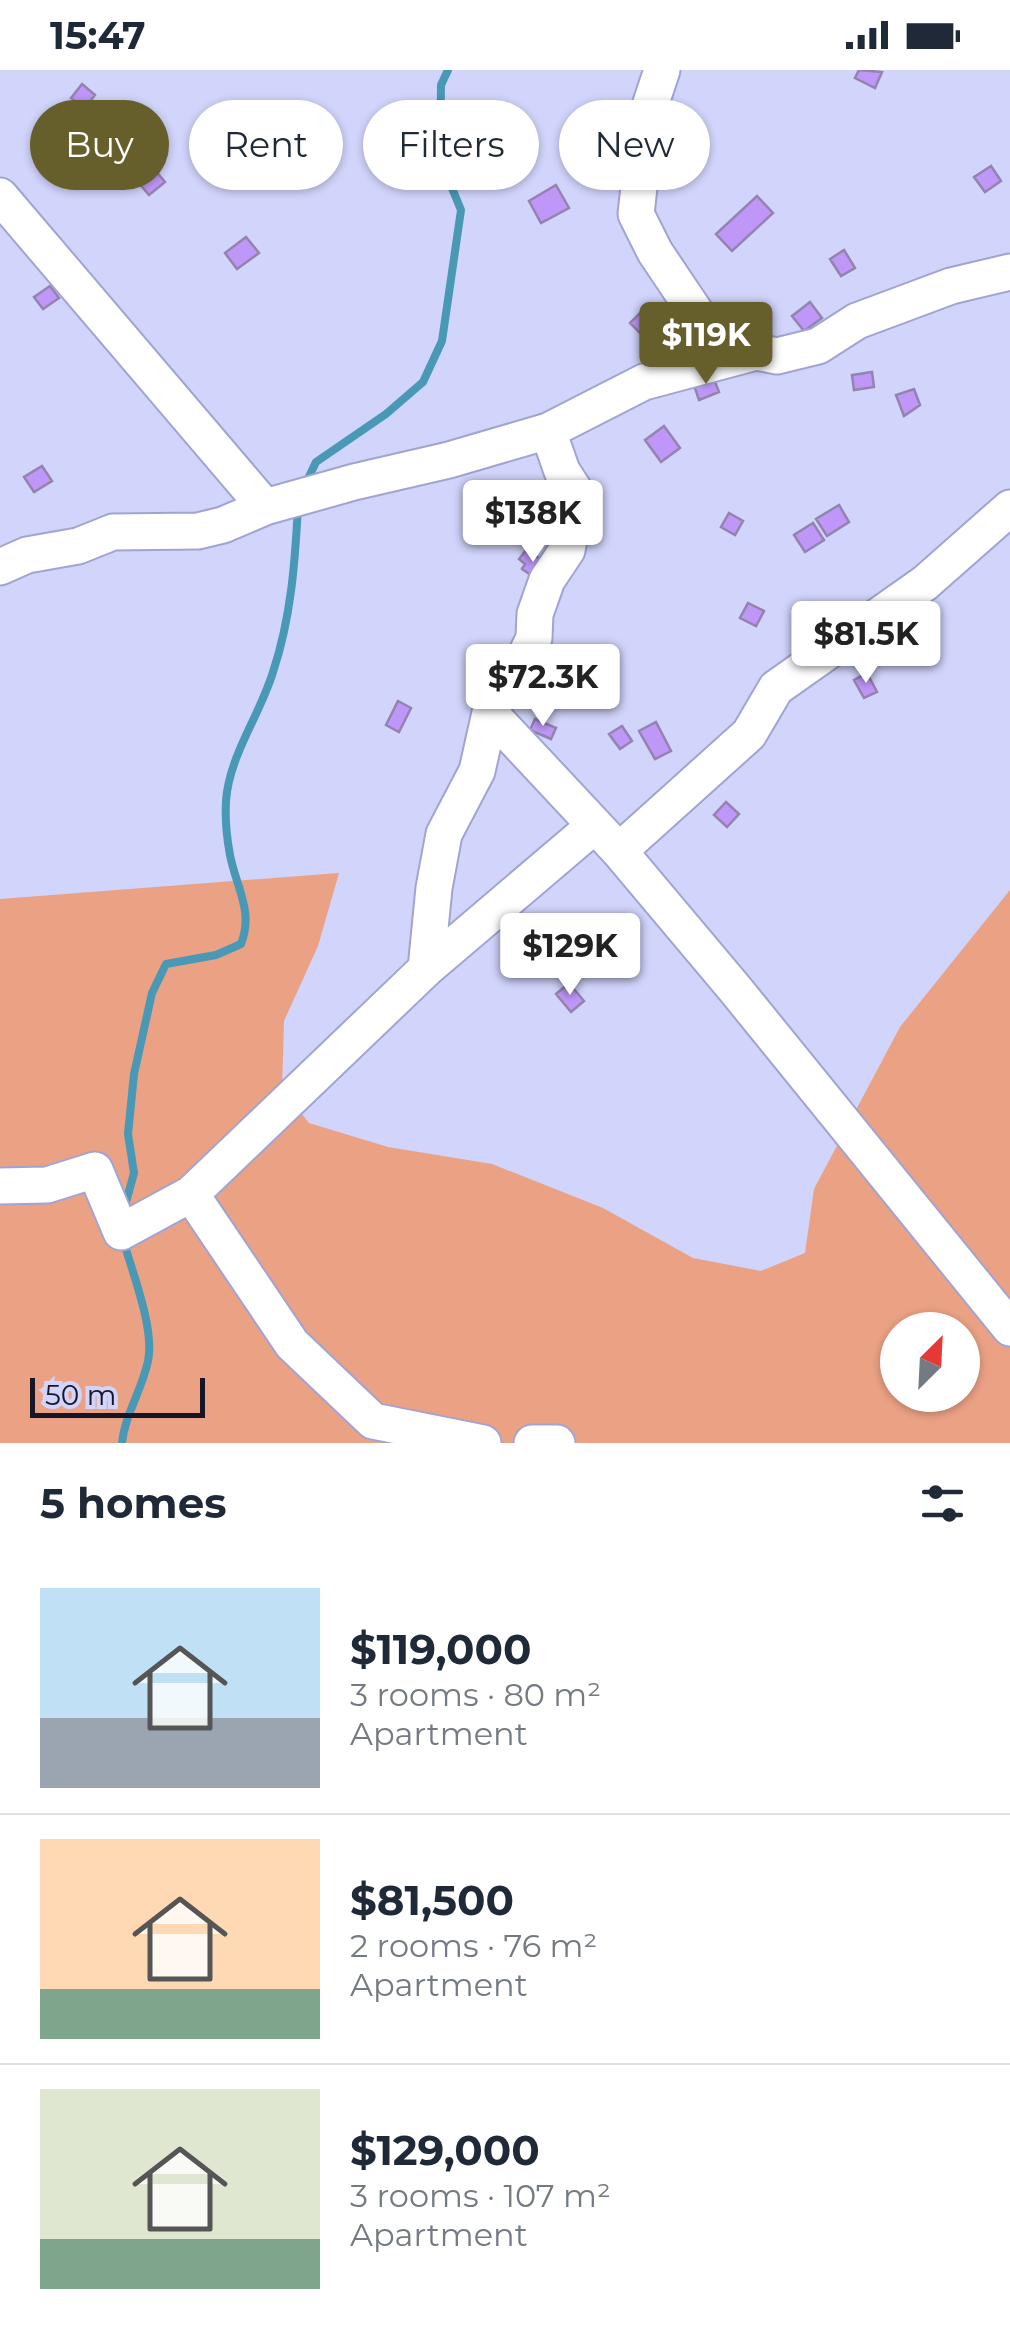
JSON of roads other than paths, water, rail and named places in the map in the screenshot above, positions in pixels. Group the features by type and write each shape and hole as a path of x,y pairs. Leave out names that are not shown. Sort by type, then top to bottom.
{"street":[{"path":"662,70 647,115 636,214 722,361"},
{"path":"0,196 264,507"},
{"path":"0,567 27,555 78,546 113,532 198,531 224,525 264,507 548,431 644,382 756,352 777,356 818,346 857,321 951,286 1010,272"},
{"path":"426,968 444,834 477,770 490,713 534,638 535,614 547,580 567,550 578,496 562,471 548,431"},
{"path":"0,1186 47,1185 94,1170 121,1232 190,1194 426,968 749,734 776,688 924,584 1010,508"},
{"path":"490,713 736,989 1009,1323"},
{"path":"190,1194 292,1344 374,1421 484,1443"},
{"path":"532,1443 557,1443"}],"waterway":[{"path":"306,483 316,462 386,414 423,382 442,341 461,210 440,159 441,85 448,70"},
{"path":"125,1206 134,1173 128,1134 134,1074 152,993 166,964 216,955 241,944 245,932 243,899 228,842 228,784 279,652 291,590 298,506"},
{"path":"122,1443 149,1348 146,1317 123,1239"}]}
